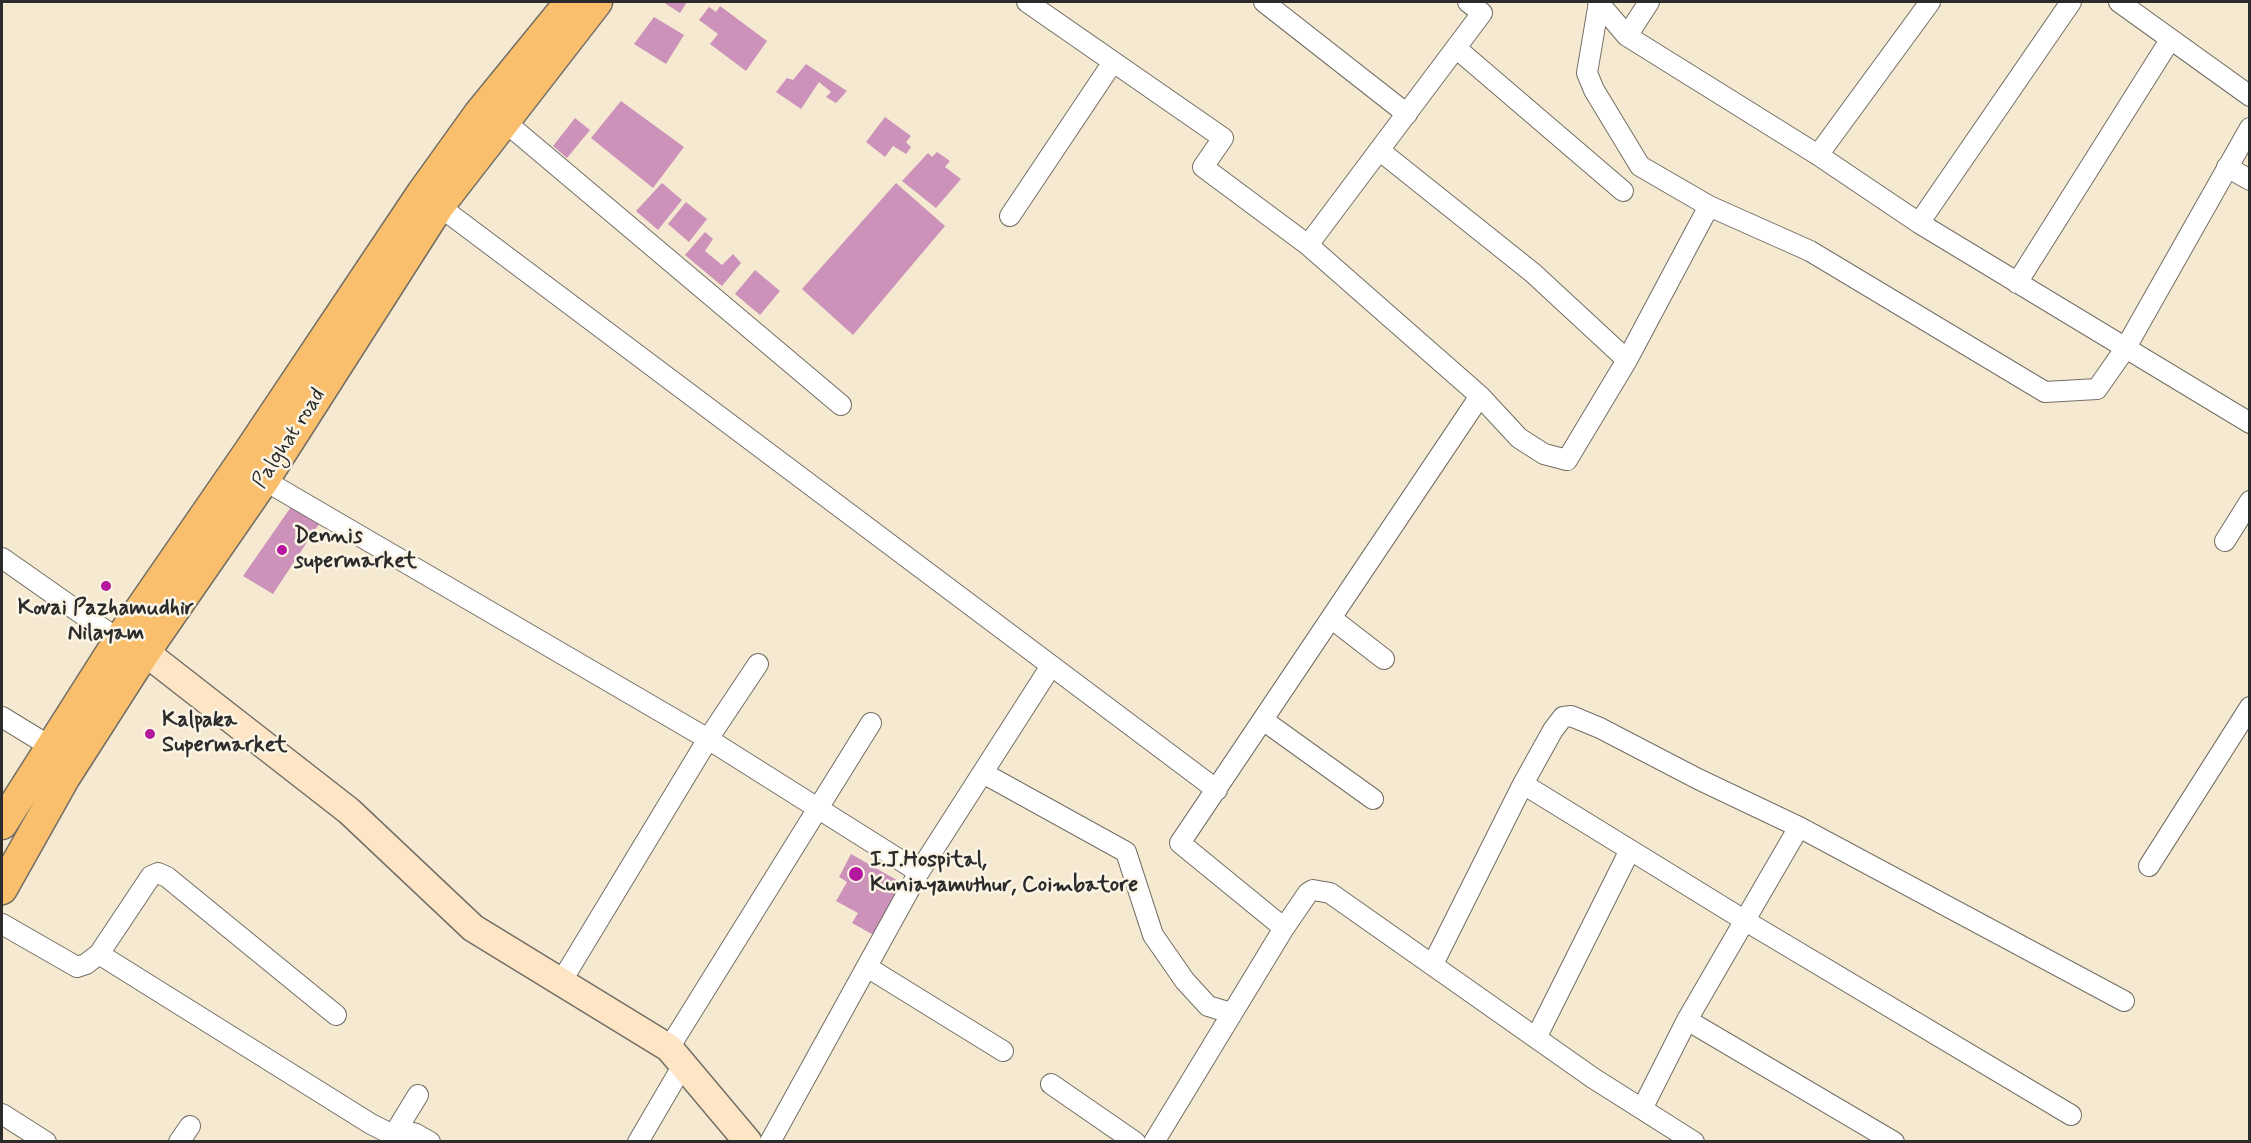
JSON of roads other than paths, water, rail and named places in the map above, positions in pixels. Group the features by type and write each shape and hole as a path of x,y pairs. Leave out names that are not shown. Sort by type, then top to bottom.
{"main road":[{"name":"Palghat road","path":"2,889 65,777 132,646 250,450 422,193 478,115 570,2"},
{"name":"Palghat road","path":"2,824 51,747 264,480 439,206 597,2"}],"street":[{"path":"1027,2 1223,138 1203,167 1308,245 1480,396 1519,438 1544,454 1568,460 1627,360 1709,206"},
{"path":"1264,2 1407,114"},
{"path":"1308,245 1482,13 1468,2"},
{"path":"1599,2 1627,36 1818,155 1919,223 2250,423"},
{"path":"1599,2 1587,73 1594,90 1640,166 1709,206 1810,251 2045,392 2097,389 2125,348 2250,128"},
{"path":"1627,36 1649,2"},
{"path":"1818,155 1930,2"},
{"path":"1919,223 2071,2"},
{"path":"2119,2 2250,96"},
{"path":"2017,283 2170,40"},
{"path":"1456,48 1623,191"},
{"path":"1010,216 1113,62"},
{"path":"504,121 841,405"},
{"path":"1379,150 1533,273 1627,360"},
{"path":"2227,167 2250,180"},
{"path":"439,206 1217,789"},
{"path":"1284,928 1180,843 1480,396"},
{"path":"264,480 708,739 919,872"},
{"path":"2225,541 2250,501"},
{"path":"2,558 132,646 349,811 473,928 676,1057 748,1142"},
{"path":"1331,618 1384,659"},
{"path":"561,982 708,739 758,664"},
{"path":"770,1142 919,872 1051,666"},
{"path":"2149,866 2250,707"},
{"path":"1433,964 1523,784 1553,730 1563,717 1571,716 1600,728 1698,779 1799,827 2124,1001"},
{"path":"2,717 51,747"},
{"path":"1263,720 1373,799"},
{"path":"638,1142 676,1057 818,808 871,723"},
{"path":"982,773 1126,852 1153,935 1185,981 1208,1006 1231,1013"},
{"path":"1523,784 1744,920 2071,1114"},
{"path":"1642,1109 1687,1020 1799,827"},
{"path":"1536,1038 1630,850"},
{"path":"2,924 77,967 86,964 99,954 151,876 158,873 167,877 336,1015"},
{"path":"1154,1142 1284,928 1308,893 1313,890 1330,893 1593,1078 1694,1142"},
{"path":"99,954 371,1124 389,1133 401,1130 416,1134 430,1142"},
{"path":"867,967 1003,1051"},
{"path":"1687,1020 1894,1142"},
{"path":"1051,1083 1135,1142"},
{"path":"396,1131 418,1095"},
{"path":"2,1114 46,1142"}],"place":[{"name":"Dennis supermarket","path":"282,550"},
{"name":"Kovai Pazhamudhir Nilayam","path":"106,586"},
{"name":"Kalpaka Supermarket","path":"150,734"},
{"name":"I.J.Hospital, Kuniayamuthur, Coimbatore","path":"856,874"}]}
